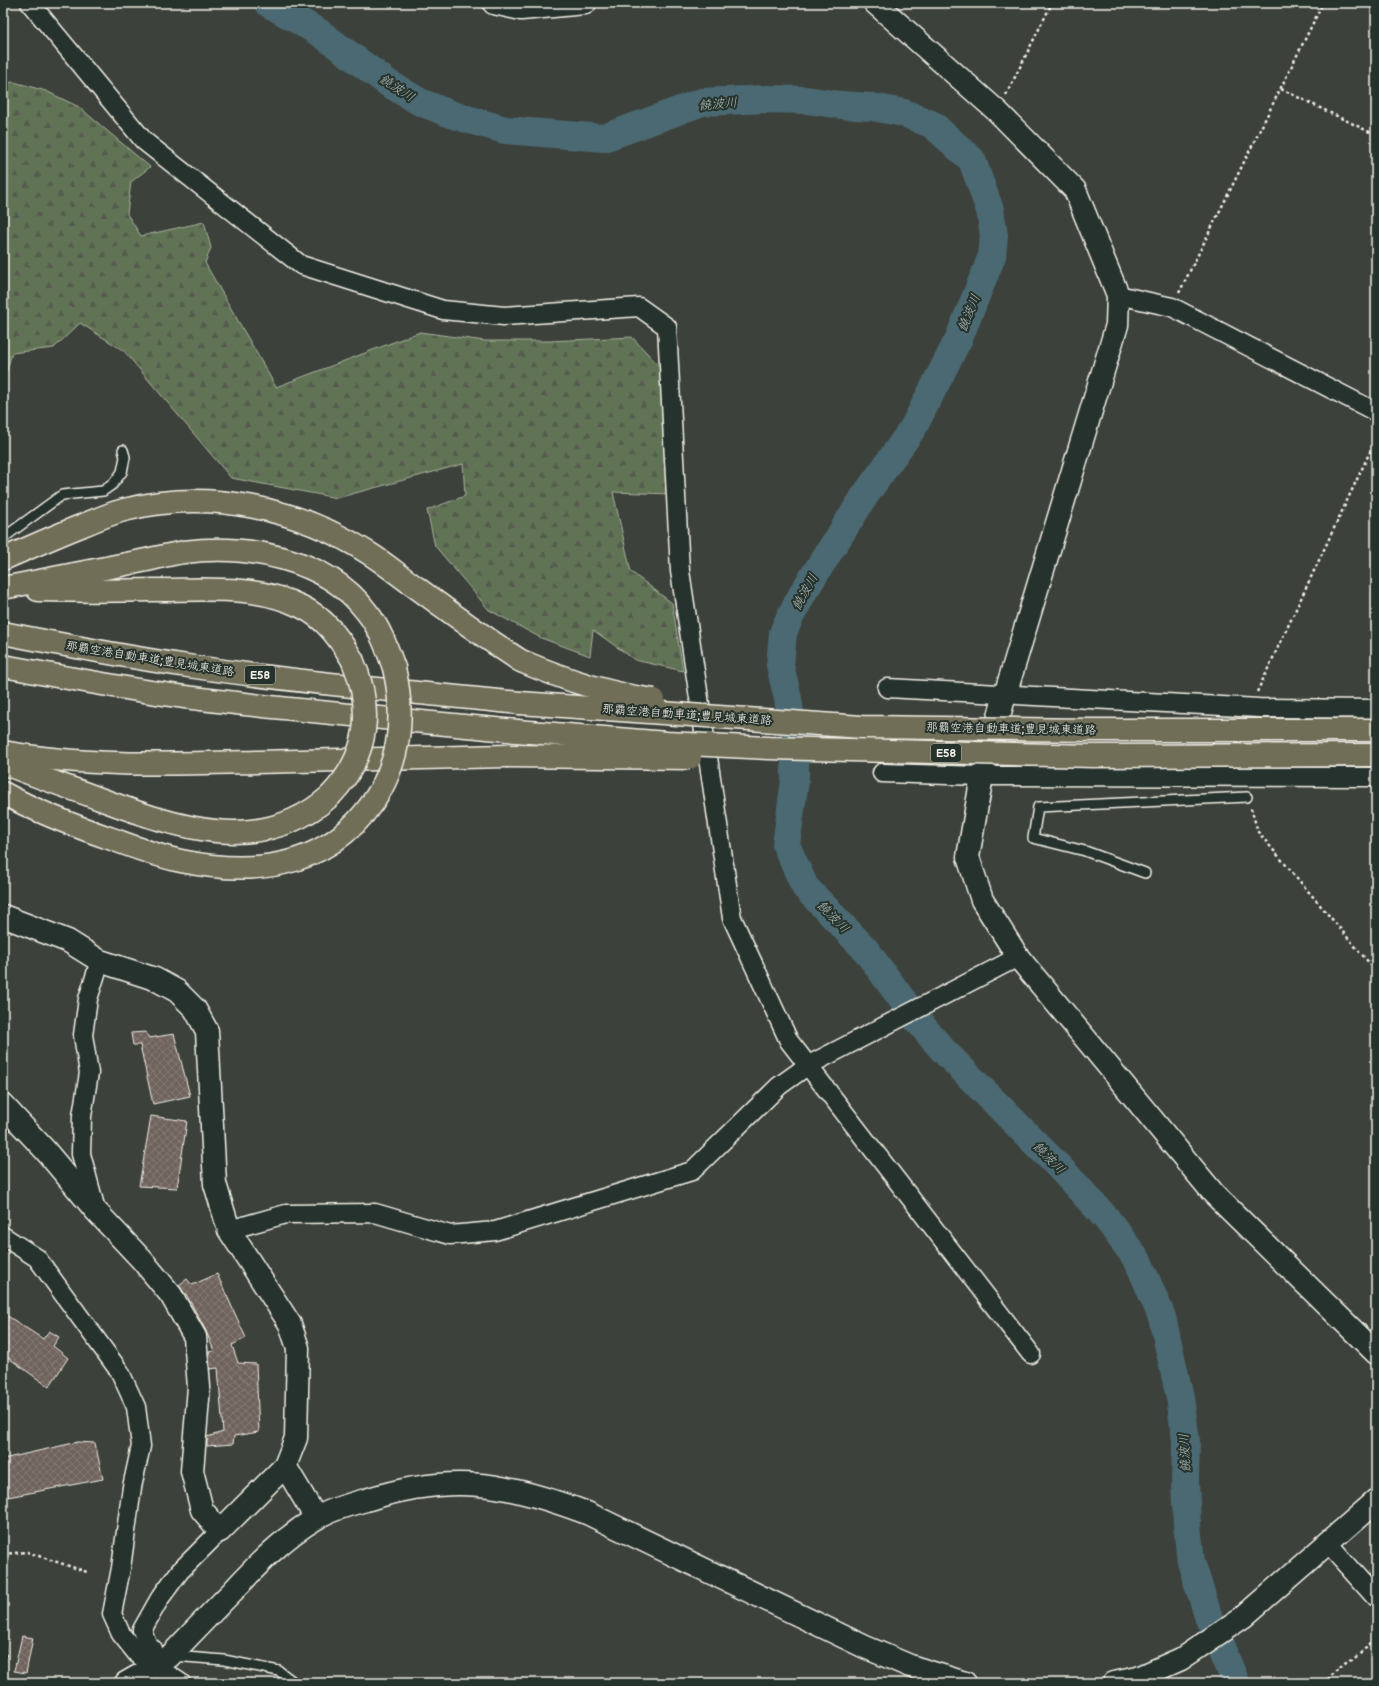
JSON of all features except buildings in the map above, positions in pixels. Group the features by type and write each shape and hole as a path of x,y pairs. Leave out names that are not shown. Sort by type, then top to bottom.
{"highway":[{"path":"3,559 75,528 124,510 153,504 183,501 214,502 243,506 273,511 304,520 336,535 370,554 485,638 521,661 566,679 628,697 683,704 980,718 1094,730"},
{"path":"3,588 183,552 206,551 256,553 286,560 312,570 334,581 366,611 381,635 394,668 400,701 400,731 392,765 381,789 366,812 353,826 337,839 318,851 295,861 244,868 212,866 180,861 149,852 63,822 20,803 3,793"},
{"path":"3,588 90,591 231,589 254,592 279,598 303,607 326,624 340,639 360,676 365,696 363,737 350,772 341,785 317,808 302,817 282,825 261,830 232,832 205,830 177,825 151,818 3,764"},
{"name":"那覇空港自動車道;豊見城東道路","path":"3,633 68,646 188,666 333,685 520,704 862,727 1094,730 1376,730"},
{"name":"那覇空港自動車道;豊見城東道路","path":"3,666 184,697 328,713 517,731 699,745 1092,756 1376,755"},
{"path":"3,752 70,761 118,764 178,764 506,756 720,759 959,753"}],"street":[{"path":"30,3 144,141 301,265 443,310 504,316 639,307 667,327 680,571 732,918 789,1041 1031,1354"},
{"path":"494,3 521,10 585,3"},
{"path":"875,3 998,112 1076,190 1118,295 1118,325 1005,695 982,776 968,857 982,900 1018,957 1214,1194 1376,1354"},
{"path":"1118,295 1172,307 1376,412"},
{"path":"887,688 1259,708 1376,709"},
{"path":"1256,777 1259,708"},
{"path":"882,773 982,776 1376,777"},
{"path":"3,916 68,941 100,961 155,979 177,991 195,1009 207,1031 215,1184 229,1230 290,1324 298,1348 296,1438 285,1466 180,1571 160,1598 142,1630 148,1646 160,1657 181,1683"},
{"path":"229,1230 286,1214 375,1213 450,1235 495,1231 692,1170 779,1086 808,1066 1018,957"},
{"path":"96,1211 81,1154 82,1116 89,1073 83,1035 88,999 100,961"},
{"path":"3,1105 45,1150 96,1211 142,1260 171,1295 196,1337 199,1388 192,1471 202,1510 220,1531"},
{"path":"3,1236 37,1258 120,1372 136,1407 141,1446 132,1487 121,1568 112,1614 121,1634 137,1654 160,1657"},
{"path":"285,1466 316,1518"},
{"path":"126,1683 160,1657 270,1552 316,1518 388,1493 421,1486 451,1483 486,1484 519,1490 553,1500 594,1516 865,1647 910,1666 965,1683"},
{"path":"1114,1683 1138,1678 1181,1659 1243,1617 1376,1501"},
{"path":"1327,1543 1376,1598"}],"lane":[{"path":"3,538 62,495 103,491 113,484 122,472 125,457 123,450"},
{"path":"1145,873 1085,851 1033,838 1038,807 1247,797"},
{"path":"160,1657 224,1660 279,1671 295,1683"}],"path":[{"path":"998,112 1052,3"},
{"path":"1172,307 1323,3"},
{"path":"1281,89 1376,135"},
{"path":"1259,708 1257,692 1376,439"},
{"path":"1247,797 1258,832 1376,971"},
{"path":"3,1554 27,1552 87,1572"},
{"path":"1322,1683 1376,1640"},
{"path":"3,1642 6,1656 3,1672"}],"green space":[{"path":"14,82 46,91 79,107 150,167 131,182 127,214 141,236 204,222 211,248 205,263 276,387 420,332 485,341 549,341 632,337 662,369 671,494 613,492 631,572 672,603 683,671 635,660 593,630 590,656 541,638 489,610 435,546 427,510 465,496 463,464 337,498 231,478 124,351 80,323 54,348 12,353 3,383 3,83"}],"waterway":[{"name":"饒波川","path":"268,3 320,33 388,83 420,102 453,115 505,130 604,138 702,102 767,99 806,100 841,105 872,107 904,113 933,125 972,160 990,210 994,236 992,256 959,338 913,428 866,494 804,591 783,633 780,665 788,699 795,745 795,780 786,845 805,887 865,949 918,1021 942,1049 1060,1168 1107,1219 1138,1261 1162,1317 1180,1397 1186,1441 1185,1481 1187,1525 1191,1562 1209,1618 1236,1683"}]}
